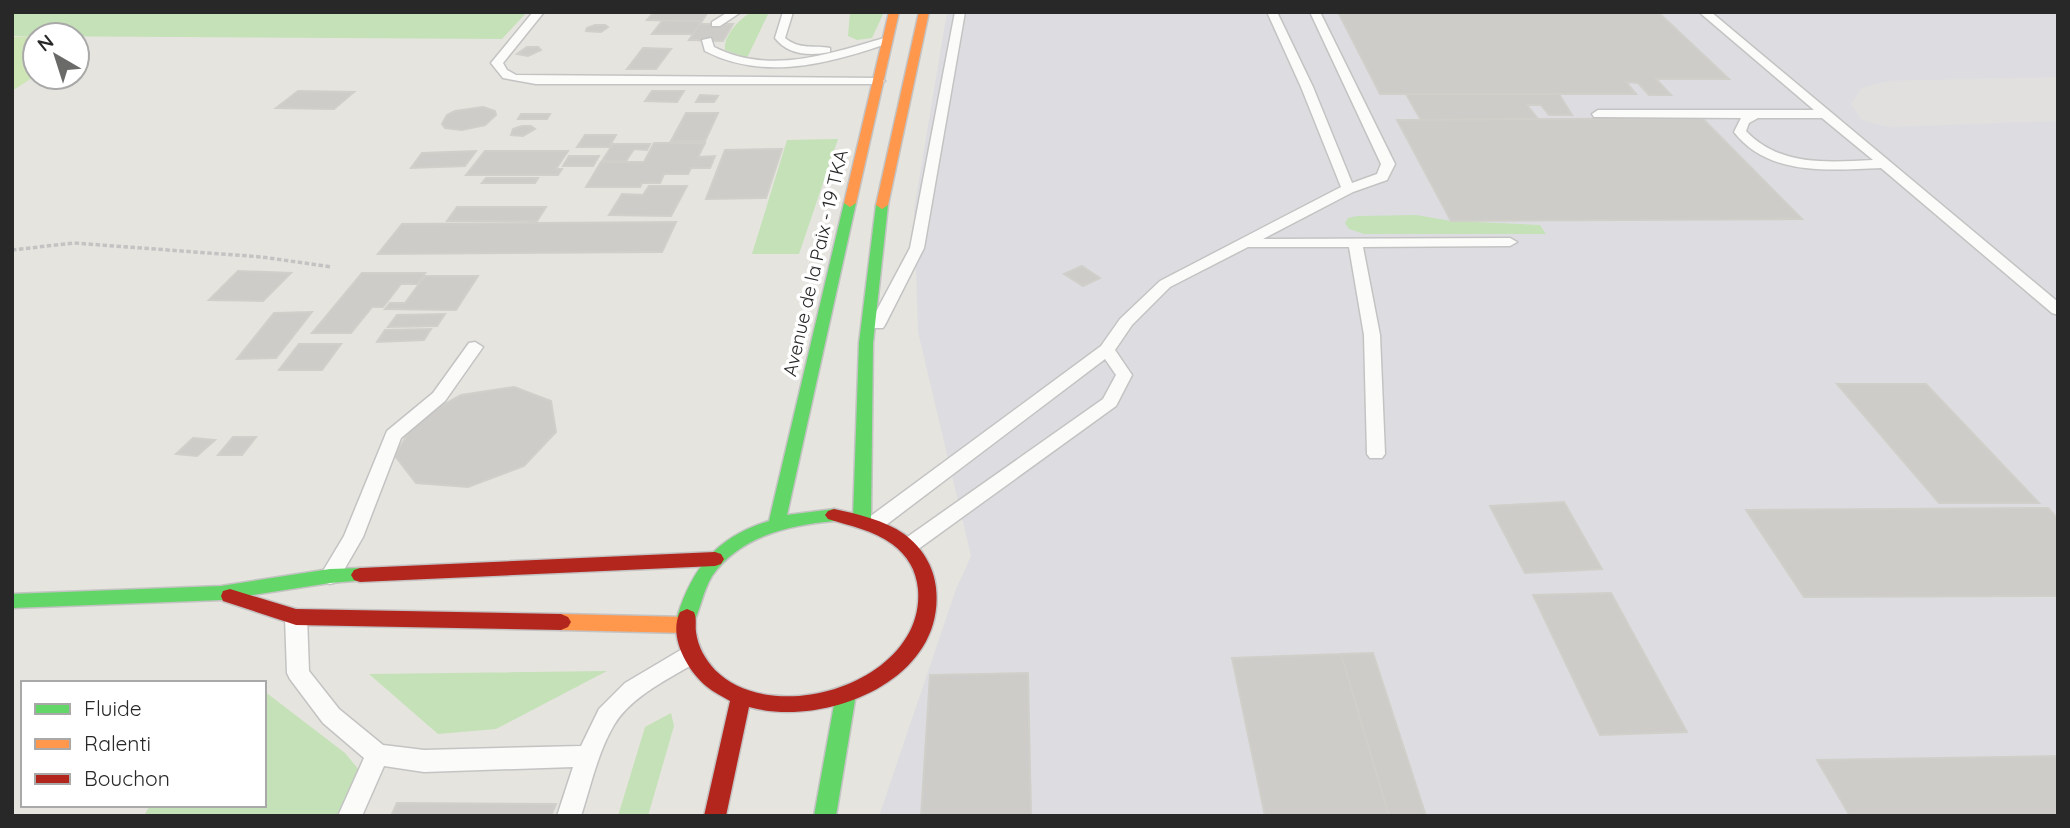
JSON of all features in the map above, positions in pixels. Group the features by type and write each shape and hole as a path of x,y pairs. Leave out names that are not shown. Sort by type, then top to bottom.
{"main road":[{"name":"Avenue de la Paix - 19 TKA","path":"776,522 894,12"},
{"path":"868,521 866,343 883,195 924,12"},
{"path":"834,515 868,521 910,545 927,573 929,606 916,640 887,671 846,694 810,703 774,704 741,696 710,679 692,654 685,625 693,590 715,559 743,537 776,522 805,516 834,515"},
{"path":"12,601 221,593 330,576 715,559"},
{"path":"221,593 296,617 685,625"},
{"path":"825,816 846,694"},
{"path":"715,816 741,696"}],"lane":[{"path":"539,12 497,63 499,70 506,76 536,81 879,81"},
{"path":"716,24 736,12"},
{"path":"788,12 780,38 788,46 796,49 858,51"},
{"path":"866,343 901,284 917,248 960,12"},
{"path":"1272,12 1307,87 1348,189"},
{"path":"868,521 1107,350 1126,322 1166,284 1348,189 1382,177 1388,164 1315,12"},
{"path":"1704,12 2058,310"},
{"path":"707,40 709,49 721,57 748,63 805,61 858,51 888,40"},
{"path":"1598,114 1824,114"},
{"path":"1755,114 1744,121 1740,132 1748,143 1762,151 1788,161 1814,164 1884,164"},
{"path":"1355,242 1372,335 1376,454"},
{"path":"1247,243 1510,242"},
{"path":"330,576 353,537 393,435 439,397 475,347"},
{"path":"910,545 1111,402 1124,375 1107,350"},
{"path":"296,617 298,673 331,716 377,755 424,761 588,756"},
{"path":"569,816 588,756 607,716 634,690 692,654"},
{"path":"351,816 377,755"}],"path":[{"path":"12,250 75,243 262,257 332,267"}],"shaded area":[{"path":"947,12 2058,12 2058,816 879,816 956,589 971,556 918,332 914,210"}],"green space":[{"path":"12,12 527,12 502,39 91,36 91,21 21,21 21,36 12,36"},
{"path":"752,12 769,12 747,58 725,50 733,28"},
{"path":"850,12 884,12 872,38 857,40 848,36"},
{"path":"12,37 21,37 21,85 12,91"},
{"path":"838,139 799,254 752,254 787,140"},
{"path":"1416,215 1451,221 1540,225 1546,234 1364,234 1349,229 1345,223 1348,218 1357,216"},
{"path":"607,671 496,729 438,734 369,674"},
{"path":"266,693 345,753 359,770 361,816 144,816 149,807 266,807"},
{"path":"671,713 674,726 648,816 618,816 645,727"}],"building":[{"path":"654,12 708,12 702,21 647,20"},
{"path":"1338,12 1658,12 1729,79 1656,79 1671,95 1649,95 1638,83 1626,82 1636,94 1380,94"},
{"path":"662,21 702,21 693,34 652,34"},
{"path":"700,24 733,24 723,41 689,40"},
{"path":"595,25 608,27 601,32 586,31"},
{"path":"527,47 538,47 541,50 528,56 517,54"},
{"path":"643,48 671,49 656,69 627,69"},
{"path":"298,91 354,92 334,109 276,108"},
{"path":"652,91 684,91 677,102 645,101"},
{"path":"1406,94 1559,94 1572,115 1549,115 1541,105 1527,105 1538,119 1421,120"},
{"path":"700,95 718,96 714,102 696,102"},
{"path":"483,107 495,111 496,115 485,125 462,130 445,128 442,124 447,115 455,111"},
{"path":"686,113 718,113 705,141 671,141"},
{"path":"521,114 550,114 547,119 518,119"},
{"path":"1702,118 1802,219 1451,221 1397,120"},
{"path":"522,126 535,129 523,136 511,135 513,129"},
{"path":"585,135 616,135 609,147 577,147"},
{"path":"654,143 705,143 698,157 715,156 710,168 691,168 688,174 664,174 660,183 642,183 640,187 586,187 601,162 644,162"},
{"path":"613,144 650,144 647,150 634,149 626,161 602,161"},
{"path":"782,149 766,198 706,199 725,150"},
{"path":"476,151 465,166 411,168 422,153"},
{"path":"485,151 568,151 556,169 562,169 558,175 466,175"},
{"path":"569,156 599,156 593,166 563,166"},
{"path":"486,178 538,178 535,183 482,183"},
{"path":"649,186 687,186 671,216 609,215 622,194 643,195"},
{"path":"457,207 546,207 537,221 447,221"},
{"path":"676,222 662,252 378,254 402,224"},
{"path":"1082,266 1100,278 1083,286 1064,274"},
{"path":"238,271 291,273 263,301 209,300"},
{"path":"362,273 425,273 417,284 401,284 383,307 372,307 351,333 312,333"},
{"path":"425,276 478,276 456,310 385,309 390,303 405,303"},
{"path":"312,312 276,358 237,359 274,313"},
{"path":"445,314 437,326 388,327 397,315"},
{"path":"431,329 424,340 377,342 385,330"},
{"path":"299,344 341,344 322,370 279,370"},
{"path":"1837,384 1926,384 2039,503 1939,503"},
{"path":"514,387 551,401 556,432 524,466 468,487 416,483 395,456 415,421 461,395"},
{"path":"233,437 256,437 242,455 218,455"},
{"path":"193,438 215,440 197,456 176,454"},
{"path":"1564,502 1602,569 1525,573 1490,506"},
{"path":"2048,508 2058,519 2058,596 1804,597 1746,510"},
{"path":"1611,593 1687,732 1600,735 1533,595"},
{"path":"1373,653 1426,816 1389,816 1341,654"},
{"path":"1341,654 1389,816 1265,816 1232,658"},
{"path":"1028,673 1031,815 921,816 930,675"},
{"path":"2058,756 2058,816 1850,816 1817,760"},
{"path":"397,803 556,804 551,816 391,816"}],"taxiway":[{"path":"1889,104 2058,99"}],"traffic: fast":[{"path":"777,522 850,203"},
{"path":"862,518 866,343 882,205"},
{"path":"687,617 695,592 706,571 722,553 762,529 809,517 834,515"},
{"path":"12,601 221,593 330,576 360,575"},
{"path":"825,816 846,694"}],"traffic: slow":[{"path":"850,203 894,12"},
{"path":"882,205 924,12"},
{"path":"561,622 685,625"}],"traffic: jam":[{"path":"687,617 687,635 696,661 715,682 739,696 767,703 796,705 825,701 853,692 878,678 900,660 920,633 927,608 926,579 911,550 898,539 868,524 834,515"},
{"path":"360,575 715,559"},
{"path":"230,596 296,617 561,622"},
{"path":"715,816 741,696"}]}
